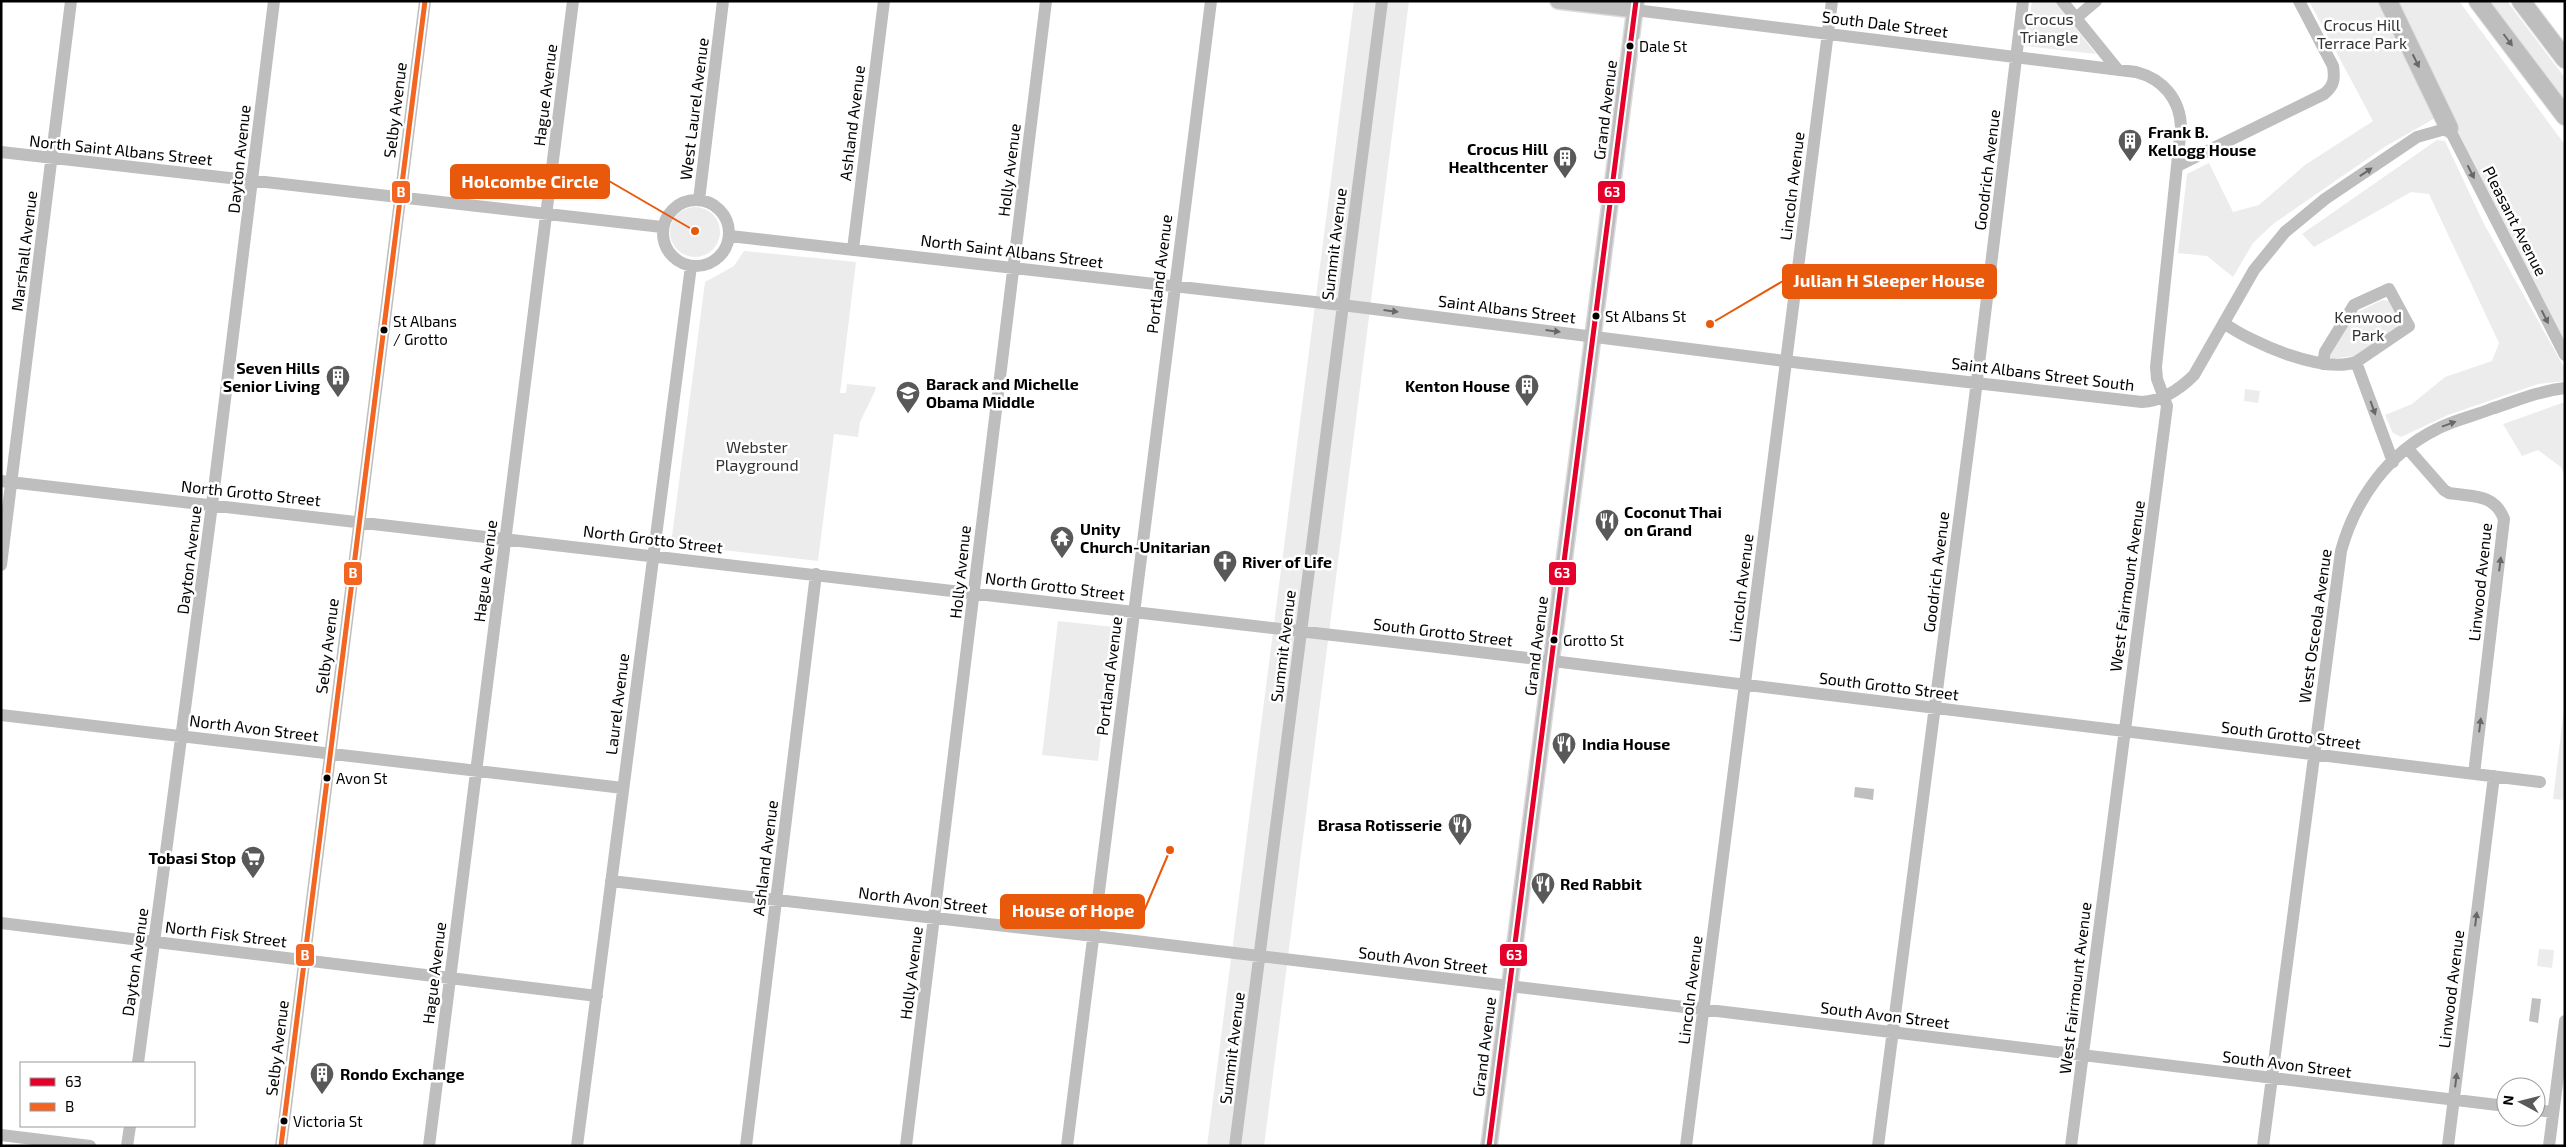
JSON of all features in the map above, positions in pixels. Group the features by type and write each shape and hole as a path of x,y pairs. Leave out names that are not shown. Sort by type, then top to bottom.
{"highway":[{"path":"2388,1 2449,128"},
{"path":"2478,1 2565,116"},
{"path":"2521,1 2565,59"}],"main road":[{"name":"South Dale Street","path":"1558,1 1636,6"},
{"name":"Grand Avenue","path":"1489,1146 1636,6"}],"street":[{"name":"Marshall Avenue","path":"1,565 6,481 52,159 71,1"},
{"name":"Dayton Avenue","path":"138,1062 183,736 274,1"},
{"name":"Selby Avenue","path":"281,1146 425,1"},
{"name":"Hague Avenue","path":"428,1146 573,1"},
{"name":"West Laurel Avenue","path":"662,227 667,215 681,202 699,200 723,1"},
{"name":"Ashland Avenue","path":"853,249 884,1"},
{"name":"Holly Avenue","path":"906,1146 1046,1"},
{"name":"Portland Avenue","path":"1067,1146 1211,1"},
{"name":"Summit Avenue","path":"1235,1146 1382,1"},
{"name":"Lincoln Avenue","path":"1686,1146 1832,1"},
{"name":"Goodrich Avenue","path":"1878,1146 1977,383 2023,1"},
{"path":"2062,1 2118,70"},
{"path":"2076,18 2096,1"},
{"path":"2177,166 2324,94 2332,88 2333,66 2299,1"},
{"name":"South Dale Street","path":"1636,6 1828,34 2118,70"},
{"name":"West Fairmount Avenue","path":"2071,1146 2167,406 2165,396 2157,379 2156,367 2181,120 2173,97 2165,88 2151,78 2118,70"},
{"name":"Saint Albans Street South","path":"1785,361 2142,402 2165,396 2182,386 2194,375 2254,270 2285,232 2325,200 2417,137 2449,128"},
{"name":"Pleasant Avenue","path":"2449,128 2565,356"},
{"name":"North Saint Albans Street","path":"1,152 662,227"},
{"path":"662,227 664,242 669,252 677,260 691,266 702,266 720,256 730,236 727,219 720,209 699,200"},
{"name":"North Saint Albans Street","path":"730,236 1343,306"},
{"name":"Laurel Avenue","path":"578,1146 652,555 691,266"},
{"path":"2224,324 2240,335 2292,355 2324,364 2347,366 2356,362 2409,326 2389,289 2354,305 2325,352 2324,364"},
{"name":"Saint Albans Street","path":"1343,306 1785,361"},
{"path":"2356,362 2393,462"},
{"name":"West Osceola Avenue","path":"2263,1146 2341,551 2347,528 2363,496 2393,462 2437,428 2533,395 2565,388"},
{"name":"Linwood Avenue","path":"2408,449 2444,490 2449,493 2487,498 2497,505 2504,519 2474,774"},
{"name":"North Grotto Street","path":"6,481 1301,631"},
{"name":"Ashland Avenue","path":"746,1146 816,574"},
{"name":"South Grotto Street","path":"1301,631 2494,776"},
{"name":"North Avon Street","path":"1,715 623,788"},
{"path":"2494,776 2540,782"},
{"name":"Linwood Avenue","path":"2448,1146 2494,776"},
{"name":"North Avon Street","path":"611,881 1260,956"},
{"name":"North Fisk Street","path":"1,923 597,996"},
{"name":"South Avon Street","path":"1260,956 2496,1105"},
{"path":"2549,1146 2565,1020"},
{"path":"2546,1111 2553,1112"},
{"path":"127,1146 130,1127"},
{"path":"1,1135 90,1146"}],"green space":[{"path":"1354,1 1409,1 1264,1146 1207,1146"},
{"name":"Crocus Triangle","path":"2032,1 2054,1 2096,54 2026,46"},
{"name":"Crocus Hill Terrace Park","path":"2309,1 2381,1 2437,117 2386,146 2273,224 2253,243 2233,277 2207,256 2178,253 2187,174 2209,163 2233,212 2259,205 2305,165 2373,121"},
{"path":"2395,1 2459,1 2565,145 2565,342 2428,73"},
{"path":"2490,1 2507,1 2565,78 2565,100"},
{"path":"2437,140 2445,141 2484,224 2565,369 2565,381 2538,384 2448,415 2401,437 2393,433 2385,415 2412,404 2445,377 2492,361 2499,343 2429,194 2411,192 2314,247 2302,234"},
{"path":"690,207 700,207 713,214 720,227 720,237 713,250 700,257 690,257 681,253 674,246 670,237 670,227 674,218 681,211"},
{"name":"Webster Playground","path":"744,251 856,262 840,393 846,393 847,384 876,387 860,422 858,437 834,434 818,561 671,544 705,282 734,266"},
{"name":"Kenwood Park","path":"2382,300 2390,301 2399,319 2397,327 2354,356 2331,359 2331,354 2356,313"},
{"path":"2245,389 2260,391 2258,403 2244,401"},
{"path":"2565,402 2565,478 2561,467 2538,450 2522,456 2503,424"},
{"path":"1058,621 1114,627 1098,761 1042,755"},
{"path":"2565,700 2565,800 2553,799"},
{"path":"2539,949 2554,950 2552,968 2537,966"}],"shaded area":[{"path":"1855,787 1874,789 1873,800 1854,797"},
{"path":"2532,998 2541,999 2538,1023 2529,1021"}],"transit line":[{"name":"B","path":"281,1146 425,1"},
{"name":"63","path":"1489,1146 1636,1"}],"place":[{"name":"Dale St","path":"1630,46"},
{"name":"Frank B. Kellogg House","path":"2130,162"},
{"name":"Crocus Hill Healthcenter","path":"1565,179"},
{"name":"Holcombe Circle","path":"695,231"},
{"name":"St Albans St","path":"1596,316"},
{"name":"Julian H Sleeper House","path":"1710,324"},
{"name":"St Albans / Grotto","path":"384,330"},
{"name":"Seven Hills Senior Living","path":"338,398"},
{"name":"Kenton House","path":"1527,407"},
{"name":"Barack and Michelle Obama Middle","path":"908,414"},
{"name":"Coconut Thai on Grand","path":"1607,542"},
{"name":"Unity Church-Unitarian","path":"1062,559"},
{"name":"River of Life","path":"1225,583"},
{"name":"Grotto St","path":"1554,640"},
{"name":"India House","path":"1564,765"},
{"name":"Avon St","path":"327,778"},
{"name":"Brasa Rotisserie","path":"1460,846"},
{"name":"House of Hope","path":"1170,850"},
{"name":"Tobasi Stop","path":"253,879"},
{"name":"Red Rabbit","path":"1543,905"},
{"name":"Rondo Exchange","path":"322,1095"},
{"name":"Victoria St","path":"284,1121"}]}
